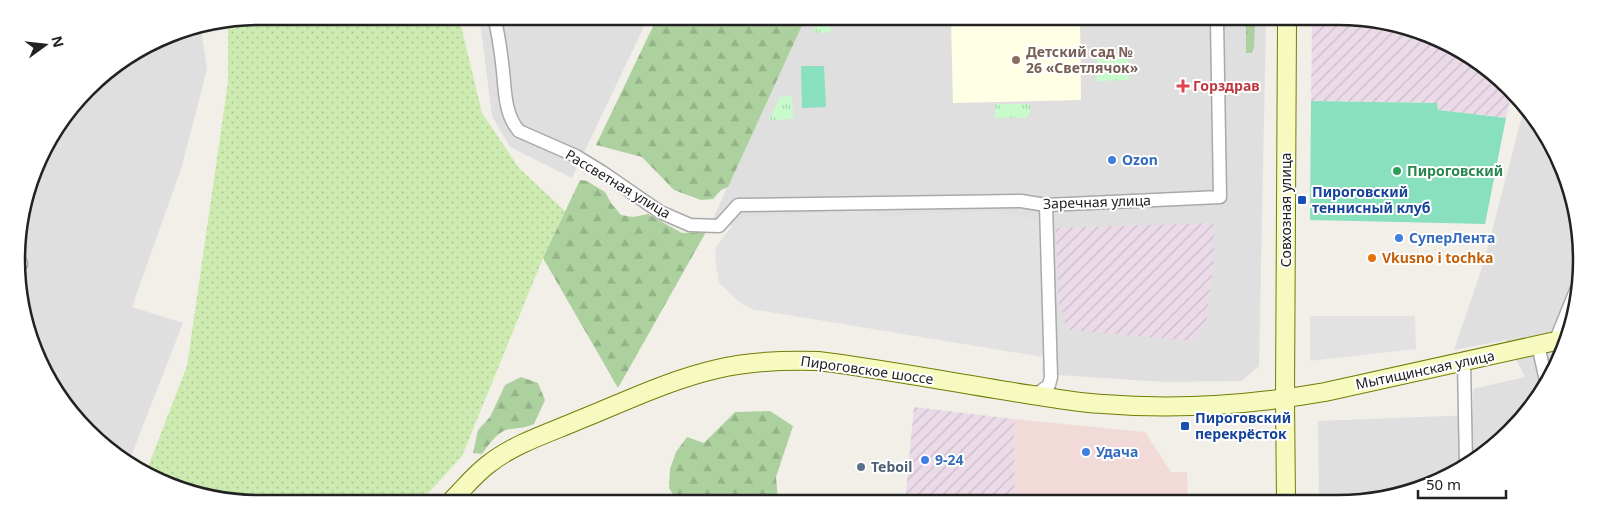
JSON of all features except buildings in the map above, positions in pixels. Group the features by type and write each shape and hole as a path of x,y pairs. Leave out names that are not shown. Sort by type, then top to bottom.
{"main road":[{"name":"Совхозная улица","path":"1286,495 1287,25"},
{"name":"Мытищинская улица","path":"1285,399 1325,392 1552,342"},
{"name":"Пироговское шоссе","path":"457,495 490,463 522,444 690,376 718,369 769,362 818,361 1100,404 1172,407 1285,399"}],"street":[{"name":"Рассветная улица","path":"496,25 507,108 513,124 519,131 576,156 660,212 690,225 720,226 738,205"},
{"name":"Заречная улица","path":"738,205 1021,201 1046,205 1220,197 1217,25"},
{"path":"1036,395 1049,385 1050,377 1046,205"},
{"path":"1550,363 1552,342 1567,309"},
{"path":"1464,362 1466,457"},
{"path":"1050,377 1057,393 1062,399"}],"shaded area":[{"path":"480,25 645,25 572,178 510,147 492,116"},
{"path":"802,25 1266,25 1259,366 1242,381 1164,382 1042,374 1039,221 987,212 877,217 873,210 741,218 732,226 711,223"},
{"name":"Детский сад № 26 «Светлячок»","path":"951,25 1080,25 1081,100 953,103"},
{"path":"1312,25 1369,27 1414,37 1456,56 1493,83 1510,100 1506,118 1437,110 1437,103 1311,101"},
{"path":"202,32 207,69 182,166 132,307 183,323 131,456 105,437 83,415 56,378 37,336 33,321 27,291 25,260 27,229 37,184 56,142 83,105 105,83 142,56 184,37"},
{"path":"1522,115 1542,143 1561,184 1571,229 1573,260 1571,291 1561,336 1542,378 1515,415 1493,437 1456,464 1414,483 1399,487 1369,493 1319,495 1318,421 1473,415 1473,389 1525,377 1506,340 1454,350 1484,262"},
{"path":"873,210 877,217 987,212 1039,220 1043,357 751,309 737,300 719,283 715,248 732,226 741,218"},
{"path":"1213,223 1214,257 1206,323 1194,341 1069,330 1064,321 1067,318 1059,306 1056,228"},
{"path":"1310,316 1415,316 1416,349 1310,361"},
{"path":"914,407 1014,419 1015,495 906,495"},
{"name":"Удача","path":"1014,419 1145,432 1171,472 1187,472 1188,495 1015,495"}],"green space":[{"path":"260,25 461,25 482,113 519,168 565,211 543,258 462,456 427,495 260,495 229,493 184,483 148,467 187,366 228,82 228,27"},
{"path":"654,25 802,25 728,187 721,190 713,199 701,200 674,190 642,157 596,145"},
{"path":"815,25 830,25 831,32 813,33"},
{"path":"1246,25 1255,25 1254,47 1252,53 1246,53"},
{"path":"1128,57 1129,80 1097,81 1097,58"},
{"path":"801,66 824,66 826,107 802,108"},
{"path":"792,96 793,119 769,120 780,97"},
{"name":"Пироговский","path":"1311,101 1437,103 1438,110 1506,118 1485,224 1310,220"},
{"path":"995,104 1030,104 1030,113 1026,118 995,118"},
{"path":"580,180 587,181 605,192 621,215 633,217 648,214 682,233 706,232 618,388 543,258"},
{"path":"521,377 538,383 545,400 534,424 505,430 494,439 482,454 473,453 478,430 490,417 505,385"},
{"path":"770,411 793,426 776,477 778,495 673,495 669,488 670,469 676,452 687,437 704,443 735,412"}],"place":[{"name":"Детский сад № 26 «Светлячок»","path":"1016,60"},
{"name":"Горздрав","path":"1183,86"},
{"name":"Ozon","path":"1112,160"},
{"name":"Пироговский","path":"1397,171"},
{"name":"Пироговский теннисный клуб","path":"1302,200"},
{"name":"СуперЛента","path":"1399,238"},
{"name":"Vkusno i tochka","path":"1372,258"},
{"name":"Пироговский перекрёсток","path":"1185,426"},
{"name":"Удача","path":"1086,452"},
{"name":"9-24","path":"925,460"},
{"name":"Teboil","path":"861,467"}]}
